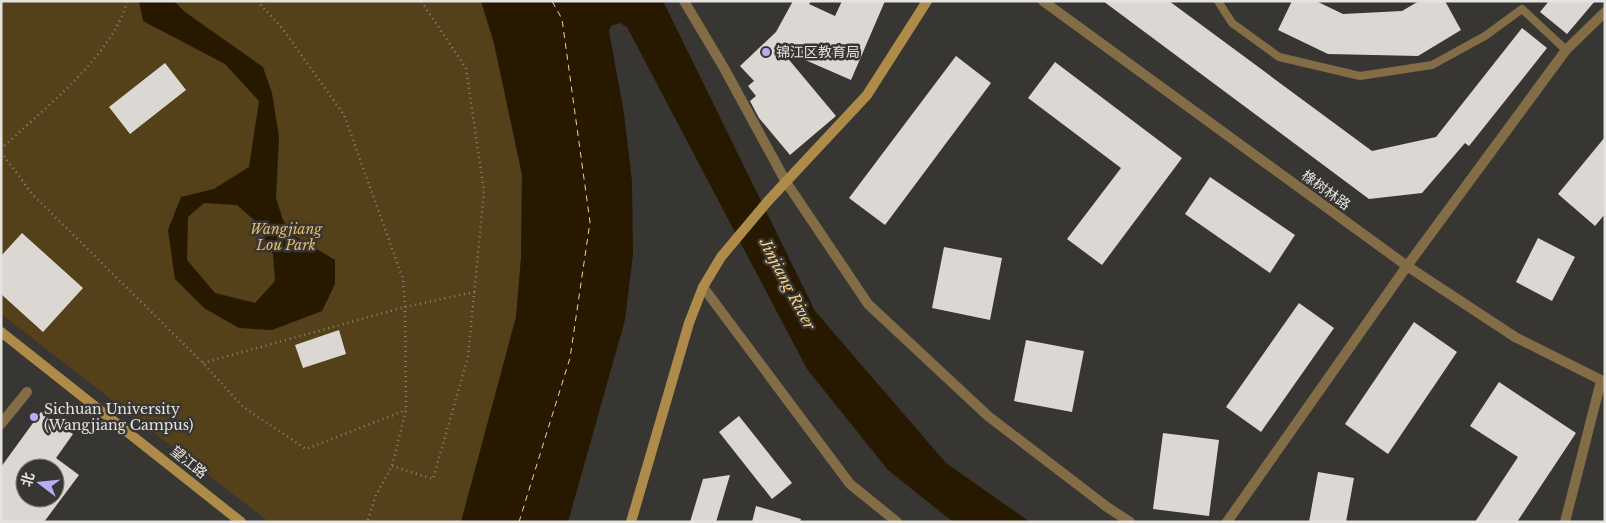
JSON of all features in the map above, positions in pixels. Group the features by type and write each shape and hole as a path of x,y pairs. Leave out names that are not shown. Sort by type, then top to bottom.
{"street":[{"path":"684,1 724,68 786,182 868,304 988,416 1107,507 1130,522"},
{"path":"631,522 689,323 703,287 721,257 768,201 867,95 927,1"},
{"name":"橡树林路","path":"1043,1 1407,266 1515,337 1603,382"},
{"path":"1227,522 1407,266 1566,50 1605,12"},
{"path":"703,287 850,484 897,522"},
{"name":"望江路","path":"1,332 241,522"},
{"path":"1565,522 1603,382"},
{"path":"1,424 27,392"}],"lane":[{"path":"1218,1 1232,23 1279,57 1360,76 1432,65 1485,36 1522,8 1566,50"}],"path":[{"path":"127,1 124,16 89,66 1,150 33,195 203,363 243,407 306,449 406,410"},
{"path":"257,1 282,28 344,115 403,279 406,410 392,466 376,495 367,522"},
{"path":"392,466 433,480 468,357 484,191 466,68 421,1"},
{"path":"203,363 405,307 474,292"}],"green space":[{"name":"Wangjiang Lou Park","path":"1,1 481,1 494,43 522,175 521,258 516,317 461,522 269,522 1,314"}],"water":[{"path":"139,1 174,1 185,12 263,67 272,93 279,137 276,198 283,220 295,236 335,260 335,284 322,311 272,330 239,328 204,308 175,279 168,230 181,197 214,189 249,167 259,101 225,64 143,21","holes":["204,203 237,205 255,221 273,254 275,281 255,303 215,293 187,260 188,217"]},
{"name":"Jinjiang River","path":"481,1 663,1 815,311 946,463 1030,522 953,522 888,470 807,369 627,27 620,23 611,26 609,31 624,113 632,181 633,254 625,320 568,522 461,522 516,317 521,258 522,175 494,43"}],"building":[{"path":"793,1 811,1 809,4 835,16 842,1 885,1 851,80 780,49 836,116 790,155 759,118 750,101 756,96 748,86 754,81 740,66 776,32"},
{"path":"1103,1 1169,1 1372,151 1436,137 1522,28 1547,48 1469,146 1465,143 1422,193 1369,199"},
{"path":"1292,1 1316,1 1343,14 1402,11 1419,1 1445,1 1461,30 1418,56 1328,54 1278,30"},
{"path":"1549,1 1595,1 1567,34 1540,12"},
{"path":"956,56 991,83 885,225 849,198"},
{"path":"1055,62 1182,158 1102,265 1067,239 1121,168 1028,98"},
{"path":"165,63 186,90 130,134 109,107"},
{"path":"1605,137 1605,214 1595,226 1558,194"},
{"path":"1210,177 1295,235 1270,273 1185,214"},
{"path":"22,233 83,288 43,332 1,294 1,256"},
{"path":"1538,238 1575,257 1552,301 1516,282"},
{"path":"944,247 1002,258 990,320 932,308"},
{"path":"1299,303 1334,328 1261,432 1226,407"},
{"path":"1414,322 1457,352 1388,454 1345,424"},
{"path":"339,330 346,354 303,368 295,345"},
{"path":"1026,340 1084,351 1072,412 1014,401"},
{"path":"1499,382 1576,433 1517,522 1475,522 1518,457 1470,426"},
{"path":"41,412 73,434 56,458 15,458 15,508 54,508 44,522 1,522 1,467"},
{"path":"739,416 792,483 772,499 719,432"},
{"path":"1163,433 1219,440 1209,516 1153,509"},
{"path":"65,465 79,475 65,494"},
{"path":"1318,472 1354,478 1346,522 1309,522"},
{"path":"730,475 716,522 690,522 703,479"},
{"path":"756,506 801,519 800,522 752,522"}],"ferry route":[{"path":"519,522 570,358 590,222 562,19 552,1"}],"place":[{"name":"锦江区教育局","path":"766,52"},
{"name":"Sichuan University (Wangjiang Campus)","path":"34,417"}]}
